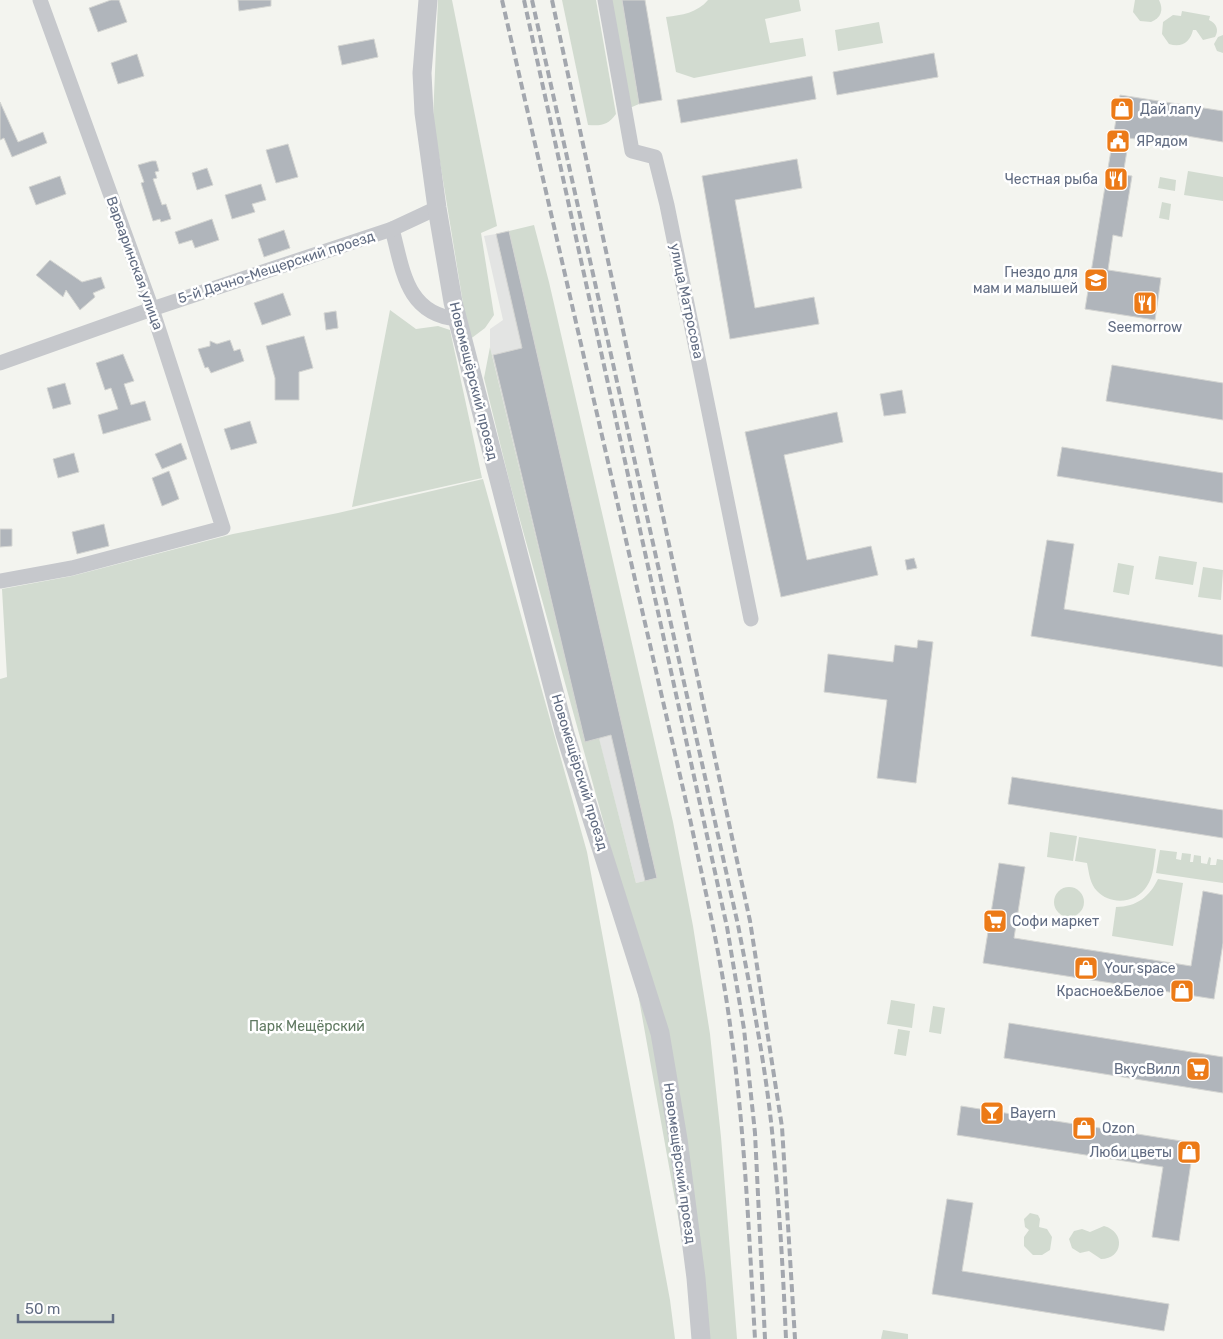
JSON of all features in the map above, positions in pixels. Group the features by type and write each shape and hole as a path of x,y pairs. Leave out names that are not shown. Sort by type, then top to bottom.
{"street":[{"name":"Варваринская улица","path":"0,581 72,568 223,528 152,308 40,0"},
{"name":"Новомещёрский проезд","path":"428,0 422,74 424,113 437,208 457,319 565,734 660,1033 679,1149 696,1278 701,1339"},
{"name":"улица Матросова","path":"605,0 632,151 655,157 667,205 751,619"},
{"name":"5-й Дачно-Мещерский проезд","path":"0,363 152,308 392,229 437,208"},
{"path":"392,229 405,278 416,300 428,312 441,317 457,319"}],"shaded area":[{"path":"496,234 657,878 636,883 599,739 585,742 490,347 490,329 503,320 484,236"}],"green space":[{"path":"438,0 452,0 497,226 481,233 494,315 485,328 469,340 433,119"},
{"path":"562,0 596,0 616,114 604,124 588,125"},
{"path":"605,0 622,0 639,104 625,110"},
{"path":"708,0 799,0 801,11 765,19 770,43 803,38 806,56 694,78 676,72 666,17 694,11"},
{"path":"1135,0 1159,0 1161,13 1151,22 1140,21 1133,12"},
{"path":"1182,11 1210,16 1209,20 1216,27 1215,37 1203,40 1196,30 1193,30 1190,38 1185,43 1178,45 1169,44 1162,34 1163,22 1173,15 1181,16"},
{"path":"879,22 883,43 838,51 835,30"},
{"path":"1223,35 1223,53 1217,51 1214,44 1218,37"},
{"path":"1188,171 1223,177 1223,201 1184,195"},
{"path":"1160,177 1176,180 1175,191 1158,188"},
{"path":"1162,202 1171,204 1169,220 1159,218"},
{"path":"534,225 549,282 673,822 693,926 710,1034 721,1137 737,1339 700,1339 614,860 510,484 484,378 490,347 585,741 599,738 636,883 657,878 509,231"},
{"path":"390,310 416,329 438,326 450,330 482,478 352,507"},
{"name":"Парк Мещёрский","path":"483,479 587,852 670,1300 675,1339 0,1339 0,679 7,677 2,589 72,576 233,534 338,513"},
{"path":"1159,556 1197,562 1193,585 1155,579"},
{"path":"1118,563 1134,566 1129,595 1113,592"},
{"path":"1203,567 1223,570 1221,600 1198,597"},
{"path":"1050,832 1077,836 1073,861 1047,857"},
{"path":"1079,837 1156,849 1151,878 1143,892 1130,899 1116,900 1109,899 1097,891 1091,882 1087,863 1075,861"},
{"path":"1160,850 1177,852 1176,859 1181,860 1182,853 1191,854 1190,862 1193,862 1194,855 1201,856 1201,863 1207,864 1209,857 1211,858 1210,865 1216,865 1217,859 1223,860 1223,883 1156,873"},
{"path":"1158,879 1183,883 1173,946 1112,936 1116,907 1130,905 1142,899 1151,891"},
{"path":"1069,887 1075,888 1083,896 1083,908 1075,916 1069,917 1063,916 1055,908 1054,902 1055,896 1063,888"},
{"path":"891,1000 915,1004 912,1028 887,1024"},
{"path":"933,1006 945,1008 941,1034 929,1032"},
{"path":"898,1029 910,1031 906,1056 894,1054"},
{"path":"1030,1213 1038,1215 1040,1219 1039,1227 1047,1229 1052,1237 1050,1250 1042,1255 1033,1255 1024,1246 1024,1237 1029,1230 1025,1227 1024,1219"},
{"path":"1104,1226 1111,1229 1119,1239 1119,1245 1114,1255 1101,1259 1089,1251 1080,1253 1072,1248 1069,1239 1074,1231 1082,1229 1090,1232"},
{"path":"883,1330 908,1334 908,1339 881,1339"}],"building":[{"path":"111,0 119,0 127,22 98,32 89,8"},
{"path":"238,0 271,0 271,6 239,11"},
{"path":"622,0 645,0 662,100 639,104"},
{"path":"374,39 378,57 342,65 338,46"},
{"path":"934,53 938,77 837,95 833,72"},
{"path":"137,54 144,76 118,84 111,63"},
{"path":"812,76 816,99 681,123 677,100"},
{"path":"1120,95 1223,111 1223,142 1181,135 1180,146 1129,138 1123,175 1132,176 1122,237 1113,235 1108,270 1161,278 1155,320 1085,309"},
{"path":"0,102 18,142 43,132 47,143 12,157 4,138 0,140"},
{"path":"288,144 298,177 276,183 266,150"},
{"path":"797,159 802,188 735,200 755,308 814,297 819,324 730,339 702,176"},
{"path":"156,161 159,171 155,172 157,178 153,179 162,205 166,204 171,219 161,222 160,219 153,221 141,183 144,182 138,165"},
{"path":"207,168 213,185 197,190 192,173"},
{"path":"60,176 66,194 36,205 29,187"},
{"path":"261,184 266,200 252,204 255,212 232,219 225,195"},
{"path":"212,219 219,240 195,248 192,240 179,244 175,232"},
{"path":"284,230 290,248 264,257 258,239"},
{"path":"509,231 657,878 645,881 611,735 585,742 493,355 522,348 496,234"},
{"path":"50,260 82,282 101,277 105,288 93,293 95,297 80,310 66,290 63,297 36,275"},
{"path":"283,293 291,315 262,325 254,303"},
{"path":"336,311 338,328 326,330 324,313"},
{"path":"304,336 313,368 299,372 299,400 275,400 275,378 266,346"},
{"path":"230,340 234,351 240,349 244,361 211,373 208,367 205,368 198,349 210,346 210,341 217,344"},
{"path":"123,354 134,381 124,384 131,405 145,401 151,420 103,434 98,415 118,409 111,388 105,390 96,363"},
{"path":"1112,365 1223,383 1223,420 1106,401"},
{"path":"65,383 71,404 53,409 47,388"},
{"path":"902,390 906,413 884,416 880,394"},
{"path":"837,412 843,442 784,455 807,560 871,546 878,575 781,597 745,432"},
{"path":"250,421 257,443 231,450 224,429"},
{"path":"181,443 187,459 162,469 155,454"},
{"path":"1062,447 1223,473 1223,503 1057,476"},
{"path":"74,453 79,472 58,478 53,459"},
{"path":"169,471 179,499 162,506 152,478"},
{"path":"104,524 109,546 77,554 72,532"},
{"path":"0,529 12,529 12,546 0,547"},
{"path":"1047,540 1074,544 1064,609 1223,635 1223,667 1031,636"},
{"path":"914,558 917,568 907,570 905,560"},
{"path":"918,640 933,642 916,783 877,778 887,700 824,692 828,654 893,662 895,645 917,648"},
{"path":"1012,777 1223,810 1223,838 1008,804"},
{"path":"999,863 1025,867 1014,938 1191,966 1203,891 1223,895 1223,943 1214,999 983,963"},
{"path":"1009,1023 1223,1057 1223,1093 1004,1058"},
{"path":"961,1106 1194,1143 1179,1241 1152,1237 1163,1167 957,1135"},
{"path":"947,1199 973,1203 962,1271 1169,1304 1164,1331 932,1294"}],"railway":[{"path":"502,0 690,819 718,952 731,1032 740,1109 755,1339"},
{"path":"524,0 727,927 744,1029 755,1133 765,1339"},
{"path":"532,0 748,976 762,1053 772,1131 786,1339"},
{"path":"552,0 750,921 782,1127 795,1339"}],"place":[{"name":"Дай лапу","path":"1122,109"},
{"name":"ЯРядом","path":"1118,141"},
{"name":"Честная рыба","path":"1116,179"},
{"name":"Гнездо для мам и малышей","path":"1096,280"},
{"name":"Seemorrow","path":"1145,303"},
{"name":"Софи маркет","path":"995,921"},
{"name":"Your space","path":"1086,968"},
{"name":"Красное&Белое","path":"1182,991"},
{"name":"ВкусВилл","path":"1198,1069"},
{"name":"Bayern","path":"992,1113"},
{"name":"Ozon","path":"1084,1128"},
{"name":"Люби цветы","path":"1189,1152"}]}
